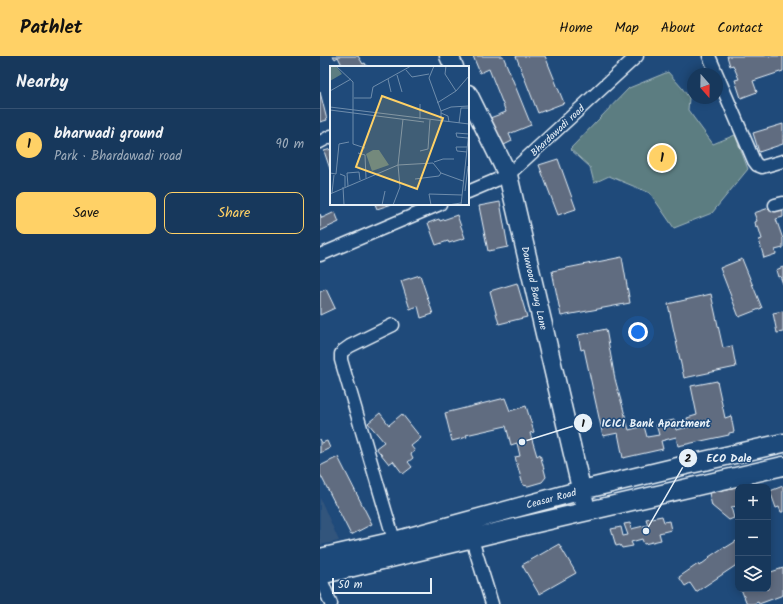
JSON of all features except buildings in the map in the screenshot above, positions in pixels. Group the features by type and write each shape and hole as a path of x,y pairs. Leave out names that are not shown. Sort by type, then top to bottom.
{"main road":[{"path":"449,56 454,66"},
{"name":"Dauwood Baug Lane","path":"469,96 508,175 586,512"},
{"name":"Ceasar Road","path":"320,576 466,521 582,490 783,443"},
{"name":"Ceasar Road","path":"320,558 472,538 783,466"}],"street":[{"name":"Bhardawadi road","path":"469,192 508,175 637,56"},
{"path":"709,56 754,161 757,165 762,167 783,161"},
{"path":"320,142 330,137"},
{"path":"320,255 438,205"},
{"path":"393,325 350,346 341,354 341,360 388,522 397,548"},
{"path":"466,521 492,604"},
{"path":"320,576 331,604"}],"shaded area":[{"path":"320,498 339,541 320,545"}],"green space":[{"path":"668,72 687,95 688,110 713,144 735,135 748,169 712,213 674,228 650,193 609,176 594,183 590,167 570,149 629,88"}],"place":[{"name":"bharwadi ground","path":"662,158"},
{"name":"ICICI Bank Apartment","path":"522,442"},
{"name":"ECO Dale","path":"646,531"}]}
